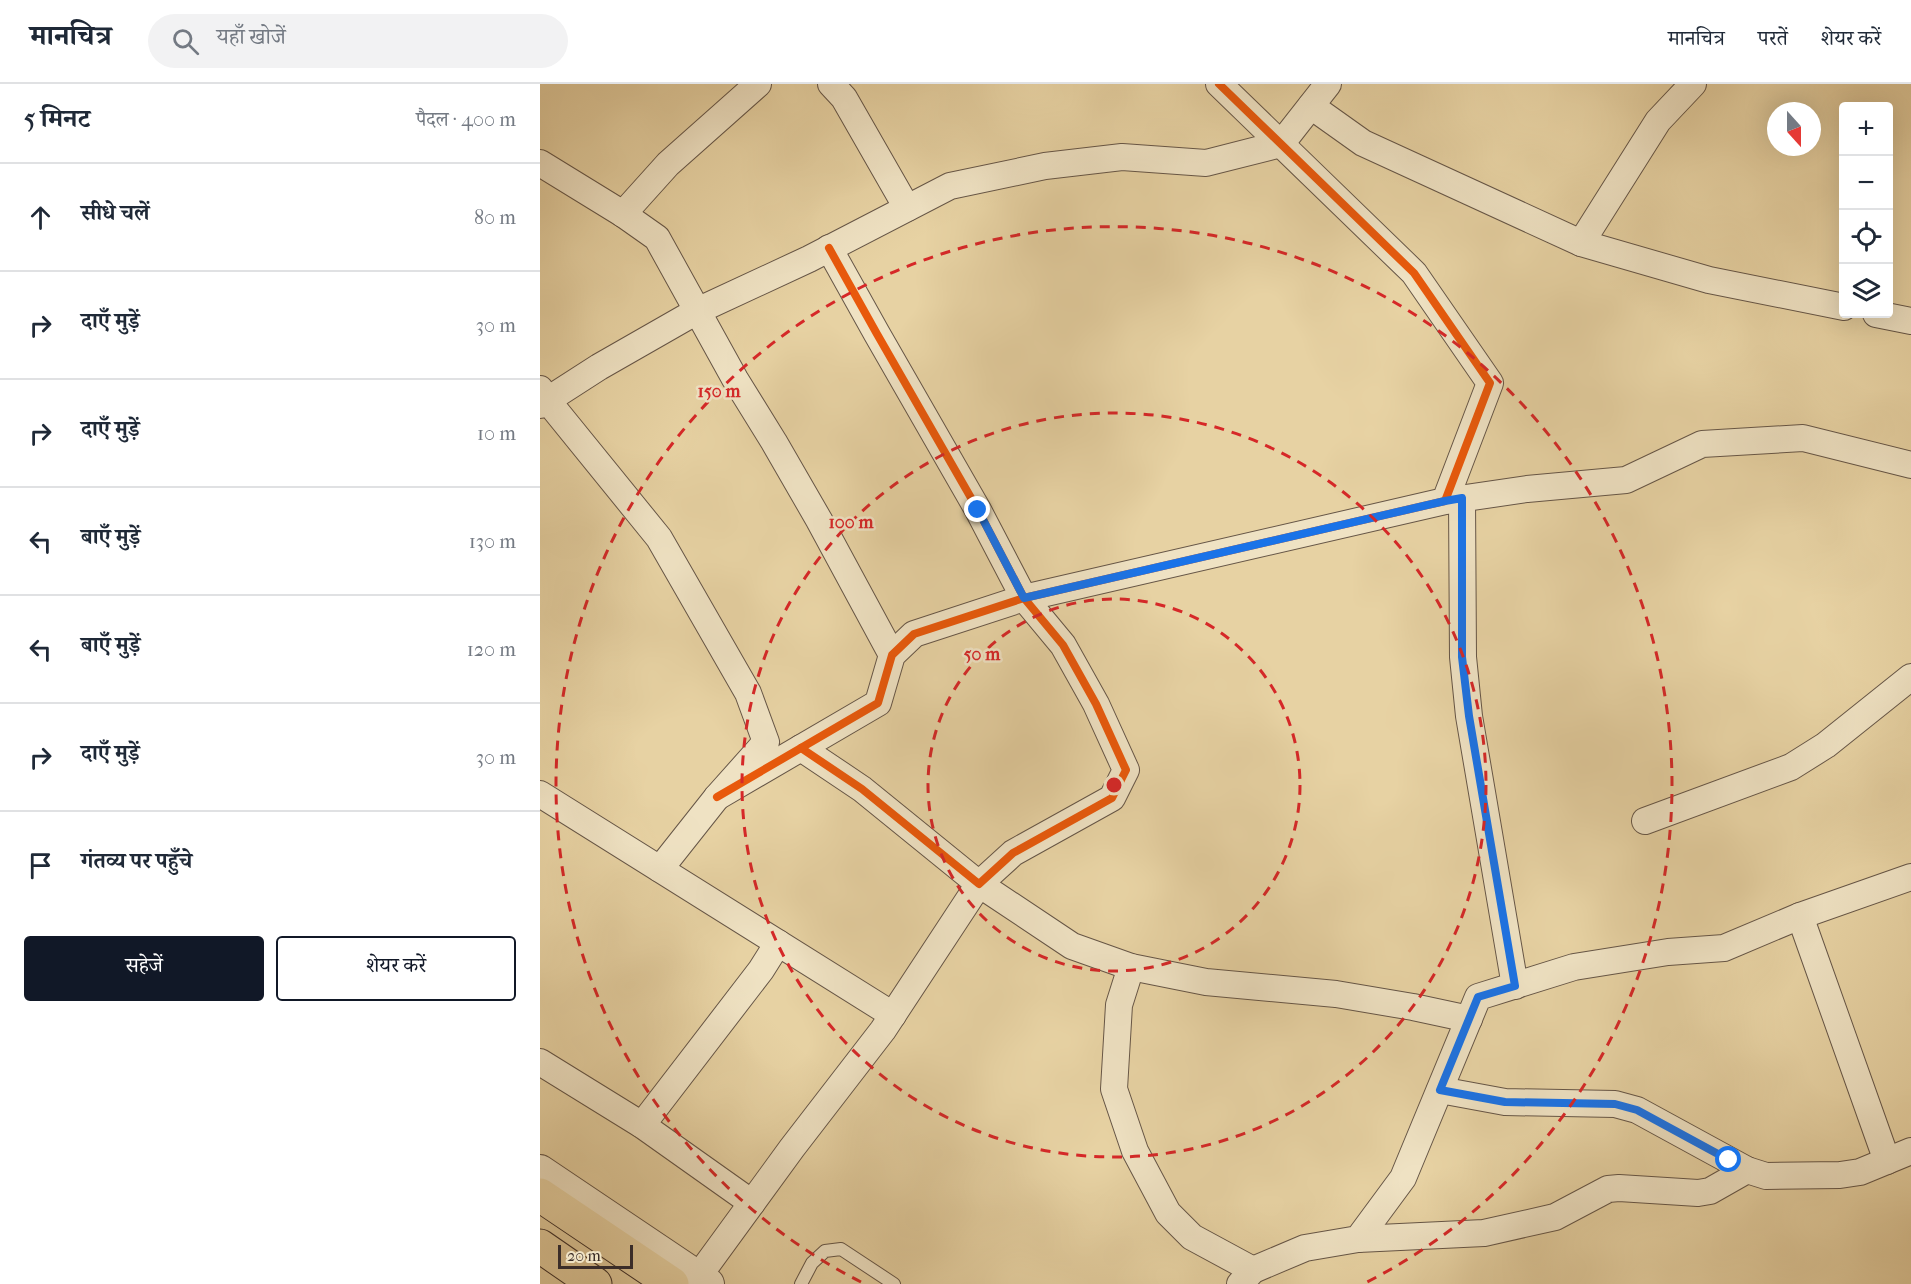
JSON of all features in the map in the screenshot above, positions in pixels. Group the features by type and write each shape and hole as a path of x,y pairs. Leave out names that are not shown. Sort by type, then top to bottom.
{"highway":[{"path":"540,1195 693,1282"},
{"path":"540,1246 595,1284"}],"street":[{"path":"623,214 668,164 758,84"},
{"path":"831,84 844,98 907,208"},
{"path":"1219,84 1414,273 1490,383 1453,500 1462,657 1469,716 1515,986"},
{"path":"660,869 717,797 766,742 748,693 660,538 542,398 697,311 829,249 950,186 1045,166 1122,158 1206,163 1281,144 1328,84"},
{"path":"1581,243 1658,121 1693,84"},
{"path":"1311,106 1363,143 1581,243 1709,280 1839,306"},
{"path":"540,163 623,214 657,238 735,379 819,520 892,656"},
{"path":"540,1171 693,1282 893,1015 979,885 1013,854 1112,798 1126,770 1096,704 1063,645 1024,598 978,510 829,249"},
{"path":"1893,317 1911,321"},
{"path":"717,797 878,703 892,656 914,634 1024,598 1453,500 1527,489 1626,480 1702,444 1803,438 1911,465"},
{"path":"1646,821 1791,767 1826,745 1911,677"},
{"path":"801,748 862,789 979,885 1072,946 1131,967 1206,982 1336,994 1469,1019"},
{"path":"540,794 893,1015"},
{"path":"1358,1239 1403,1178 1478,997 1574,967 1668,952 1724,948 1800,916 1911,877"},
{"path":"1800,916 1887,1161"},
{"path":"642,1125 761,970 778,943"},
{"path":"1131,967 1119,1005 1114,1089 1135,1152 1168,1214 1192,1237 1246,1277 1305,1248 1358,1239 1484,1233 1555,1217 1608,1189 1698,1193 1710,1191 1747,1170"},
{"path":"540,1062 642,1125 752,1203"},
{"path":"1440,1090 1505,1102 1615,1104 1637,1110 1747,1170 1766,1176 1840,1175 1860,1172 1911,1151"}],"lane":[{"path":"801,1284 812,1263 825,1251 841,1249 894,1284"}],"cycle path":[{"path":"717,797 878,703 892,655 914,634 1024,598 1445,501 1490,383 1414,273 1219,84"},
{"path":"801,748 862,789 979,884 1013,853 1112,798 1126,770 1096,704 1063,645 1024,598 978,510 829,248"}],"route":[{"path":"978,510 1024,598 1462,498 1462,657 1469,716 1515,986 1478,997 1440,1090 1505,1102 1615,1104 1637,1110 1729,1160"}]}
